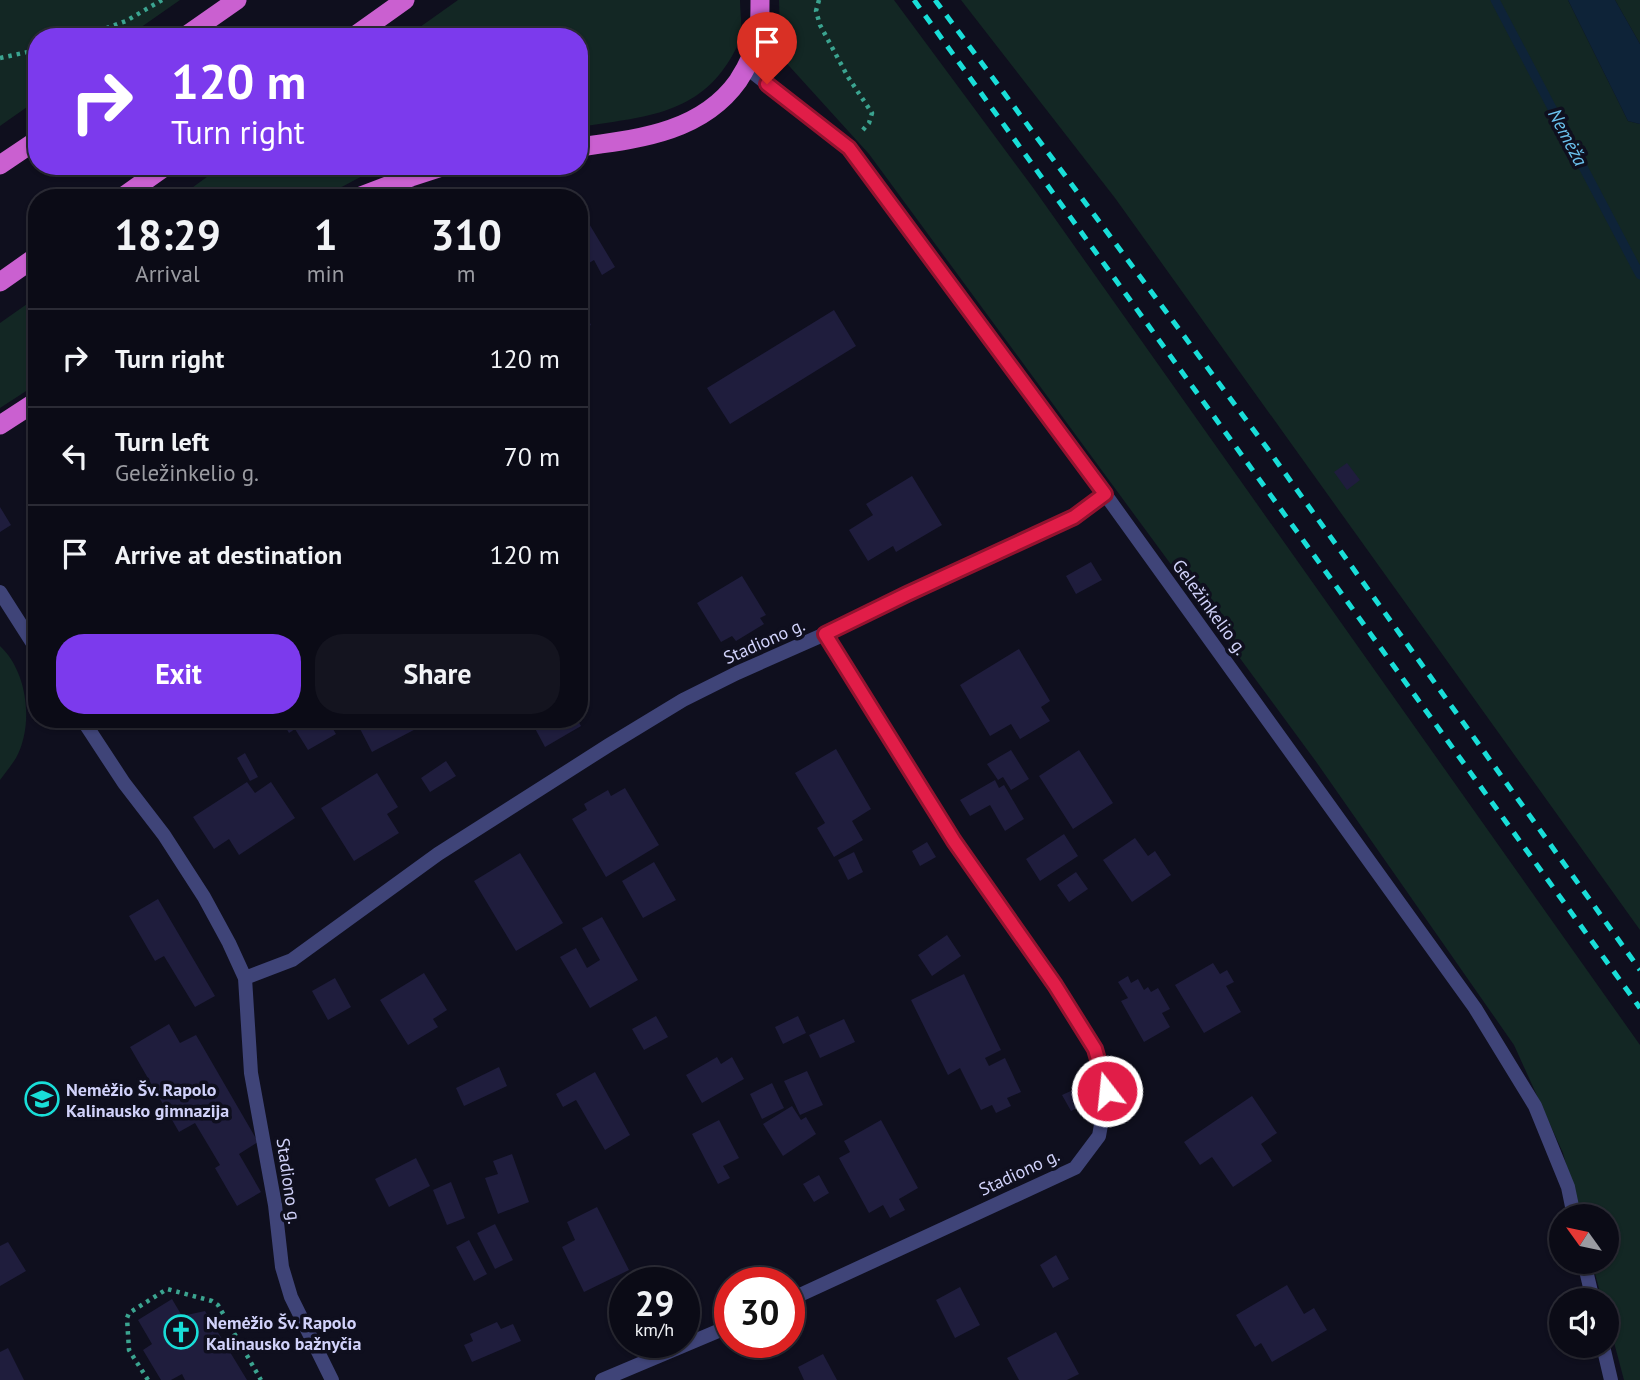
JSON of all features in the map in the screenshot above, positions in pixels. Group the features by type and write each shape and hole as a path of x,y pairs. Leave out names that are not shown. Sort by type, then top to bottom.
{"highway":[{"path":"197,28 237,0"},
{"path":"366,28 405,0"},
{"path":"588,146 637,139 671,130 707,113 730,92 747,68 758,34 760,0"},
{"path":"0,165 28,146"},
{"path":"134,189 153,175"},
{"path":"380,189 417,175"},
{"path":"0,282 28,262"},
{"path":"0,425 28,407"}],"street":[{"name":"Geležinkelio g.","path":"747,68 849,148 1105,494 1475,1008 1535,1106 1568,1188 1571,1204"},
{"path":"825,634 1074,517 1105,494"},
{"path":"0,592 28,636"},
{"name":"Stadiono g.","path":"245,978 292,960 438,854 684,700 825,634 954,841 1055,985 1095,1049 1107,1091 1099,1136 1075,1168 805,1293"},
{"name":"Stadiono g.","path":"88,728 124,783 164,835 204,897 245,978 251,1073 275,1205 282,1267 291,1297 332,1380"},
{"path":"602,1380 714,1333"},
{"path":"1606,1358 1611,1380"}],"path":[{"path":"107,28 126,21 162,0"},
{"path":"819,0 816,11 820,25 848,77 872,113 869,123 849,148"},
{"path":"0,58 28,52"},
{"path":"148,1380 129,1350 127,1318 129,1313 167,1289 218,1305 261,1380"}],"green space":[{"path":"0,0 180,0 140,28 28,28 28,106 0,126"},
{"path":"458,0 740,0 739,42 725,67 711,84 678,106 640,117 588,126 588,28 419,28"},
{"path":"779,0 894,0 1034,189 1640,1045 1640,1380 1624,1380 1618,1358 1619,1288 1599,1288 1595,1274 1619,1274 1619,1204 1577,1204 1563,1153 1514,1045 1317,763 869,154 781,57"},
{"path":"961,0 1568,0 1628,121 1640,124 1640,930 1115,198"},
{"path":"1615,0 1640,0 1640,44"},
{"path":"210,175 364,175 338,189 190,189"},
{"path":"28,303 28,390 0,408 0,323"},
{"path":"0,646 17,670 25,699 26,715 22,745 0,780"}],"water":[{"path":"1568,0 1615,0 1640,44 1640,124 1628,121"}],"building":[{"path":"588,222 615,267 602,275 594,260 588,264"},
{"path":"834,310 856,346 730,424 707,388"},
{"path":"1347,463 1360,480 1347,490 1334,472"},
{"path":"912,476 942,525 896,552 893,546 868,561 849,530 873,515 866,504"},
{"path":"0,507 11,525 0,532"},
{"path":"1091,562 1102,580 1076,594 1066,576"},
{"path":"742,576 766,615 760,618 764,624 736,641 732,636 721,642 697,603"},
{"path":"1019,649 1050,701 1041,707 1050,721 1020,739 1011,724 990,736 960,685"},
{"path":"286,728 332,728 336,734 308,750 295,729 289,733"},
{"path":"360,728 418,728 372,752"},
{"path":"535,728 578,728 545,747"},
{"path":"836,749 871,809 852,821 863,840 834,857 817,828 825,823 795,773"},
{"path":"1011,750 1029,779 1011,790 1003,777 998,780 987,764"},
{"path":"1079,750 1113,803 1073,829 1039,776"},
{"path":"245,753 258,777 250,781 237,758"},
{"path":"446,761 456,776 430,792 421,778"},
{"path":"377,773 398,807 387,814 399,833 354,861 321,808"},
{"path":"995,780 999,788 1004,785 1024,819 1005,831 990,805 970,816 960,800"},
{"path":"247,782 255,793 271,782 295,818 239,855 229,839 214,849 193,817"},
{"path":"625,788 659,845 606,877 572,819 587,810 584,804 608,790 611,796"},
{"path":"1064,834 1078,856 1040,881 1026,859"},
{"path":"1135,838 1148,856 1155,851 1171,875 1132,902 1103,860"},
{"path":"927,842 936,857 920,866 912,851"},
{"path":"854,852 863,872 848,880 838,860"},
{"path":"520,853 563,923 516,951 474,881"},
{"path":"654,862 676,900 643,918 622,881"},
{"path":"1076,872 1088,889 1069,902 1057,885"},
{"path":"158,899 215,996 195,1007 164,956 155,961 129,916"},
{"path":"602,917 638,980 590,1008 560,957 576,948 587,968 600,960 582,928"},
{"path":"947,935 961,956 932,976 918,955"},
{"path":"1213,963 1220,974 1227,970 1234,982 1226,986 1241,1012 1204,1033 1175,985"},
{"path":"424,973 447,1010 433,1019 438,1027 408,1045 380,1000"},
{"path":"964,974 1001,1050 985,1058 989,1066 1005,1058 1021,1092 1007,1098 1011,1106 996,1113 992,1105 981,1110 960,1068 948,1075 911,1000"},
{"path":"1128,976 1131,983 1138,979 1144,990 1148,987 1151,992 1158,988 1170,1009 1162,1013 1170,1027 1144,1042 1121,1001 1128,998 1118,982"},
{"path":"335,978 351,1007 328,1020 312,991"},
{"path":"656,1016 668,1037 644,1050 632,1029"},
{"path":"798,1016 806,1033 783,1044 775,1027"},
{"path":"844,1019 855,1042 820,1058 809,1035"},
{"path":"169,1024 180,1043 196,1035 258,1142 239,1154 261,1192 237,1206 215,1168 220,1165 195,1123 179,1132 130,1047"},
{"path":"717,1057 721,1064 732,1057 744,1079 702,1103 686,1075"},
{"path":"499,1067 507,1086 464,1106 456,1088"},
{"path":"807,1071 823,1105 800,1115 784,1081"},
{"path":"595,1072 630,1135 605,1150 576,1100 563,1107 556,1094"},
{"path":"772,1083 784,1108 762,1119 750,1094"},
{"path":"1073,1090 1081,1106 1071,1111 1062,1095"},
{"path":"1252,1096 1277,1133 1261,1144 1272,1161 1233,1187 1212,1157 1200,1165 1184,1142"},
{"path":"792,1106 801,1120 806,1117 816,1134 783,1156 763,1124"},
{"path":"719,1120 739,1158 723,1166 730,1178 718,1184 692,1134"},
{"path":"881,1120 918,1188 899,1199 905,1210 890,1218 883,1205 869,1213 839,1158 850,1152 844,1141"},
{"path":"512,1154 529,1202 498,1214 485,1178 498,1174 493,1161"},
{"path":"416,1158 430,1186 389,1207 375,1179"},
{"path":"819,1175 829,1193 814,1202 803,1184"},
{"path":"451,1182 465,1218 447,1225 433,1190"},
{"path":"597,1207 627,1267 609,1267 609,1280 584,1292 562,1247 575,1240 567,1222"},
{"path":"495,1224 513,1260 495,1269 477,1233"},
{"path":"469,1240 487,1274 474,1281 456,1247"},
{"path":"8,1242 26,1271 0,1286 0,1246"},
{"path":"1056,1255 1069,1279 1053,1288 1040,1265"},
{"path":"1287,1285 1304,1314 1314,1308 1327,1330 1272,1362 1261,1343 1255,1347 1236,1315"},
{"path":"960,1287 980,1325 955,1338 936,1300"},
{"name":"Nemėžio Šv. Rapolo Kalinausko bažnyčia","path":"172,1299 182,1316 205,1311 247,1380 185,1380 182,1374 171,1380 161,1380 143,1350 152,1344 138,1320"},
{"path":"497,1322 501,1329 513,1324 521,1341 472,1362 464,1345 473,1341 470,1334"},
{"path":"1056,1332 1079,1374 1067,1380 1019,1380 1007,1358"},
{"path":"8,1348 24,1380 0,1380 0,1352"},
{"path":"823,1354 837,1380 804,1380 798,1367"}],"waterway":[{"name":"Nemėža","path":"1495,0 1640,275"}],"railway":[{"path":"914,0 1640,1008"},
{"path":"935,0 1267,448 1640,970"}],"place":[{"name":"Nemėžio Šv. Rapolo Kalinausko gimnazija","path":"42,1099"},
{"name":"Nemėžio Šv. Rapolo Kalinausko bažnyčia","path":"181,1332"}],"route":[{"path":"767,84 849,148 1105,494 1074,517 825,634 954,841 1055,985 1095,1049 1107,1091"}]}
